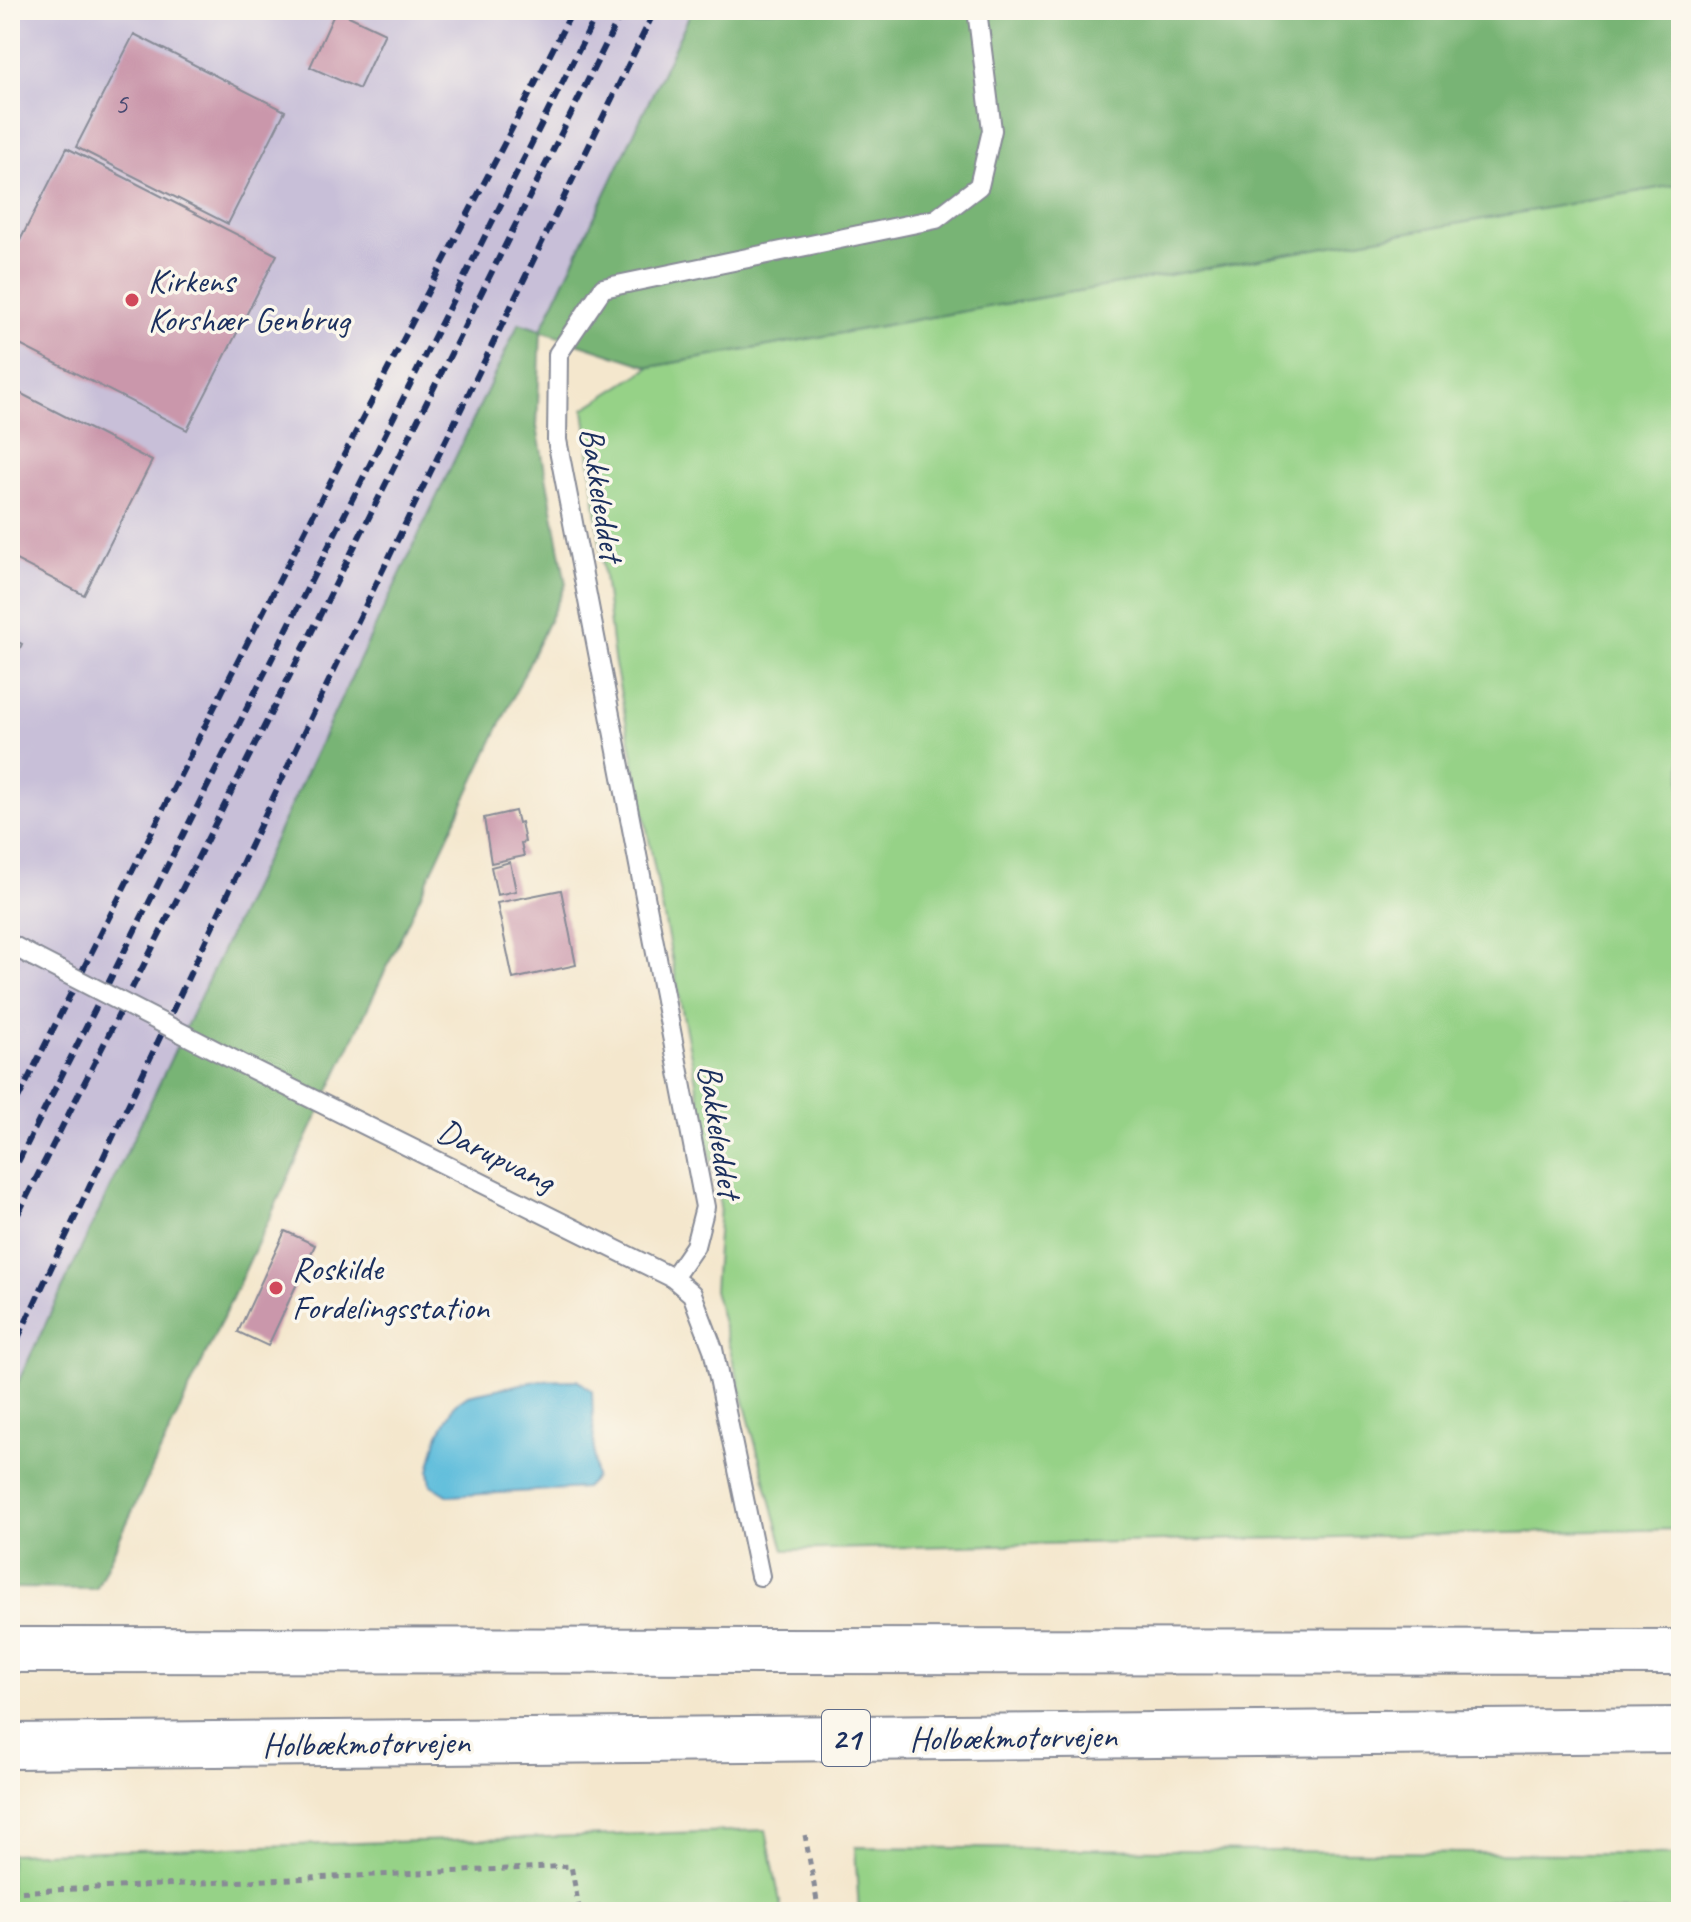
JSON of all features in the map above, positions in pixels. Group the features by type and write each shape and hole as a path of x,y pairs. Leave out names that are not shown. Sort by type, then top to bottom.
{"highway":[{"path":"10,1650 1681,1652"},
{"name":"Holbækmotorvejen","path":"10,1746 1681,1730"}],"lane":[{"name":"Bakkeleddet","path":"673,1278 695,1246 705,1207 557,440 558,354 603,288 936,219 979,186 992,130 977,10"},
{"name":"Darupvang","path":"10,944 238,1062 673,1278 692,1294 713,1349 760,1576"}],"path":[{"path":"805,1835 819,1912"},
{"path":"10,1892 571,1866 580,1912"}],"shaded area":[{"path":"10,10 696,10 540,331 519,324 10,1398"}],"green space":[{"path":"692,10 1681,10 1681,184 650,367 541,331 537,427 566,584 96,1589 10,1588 10,1399 519,323 541,330"},
{"path":"1681,184 1681,1529 784,1550 714,1290 720,1206 614,659 584,409 650,367"},
{"path":"766,1830 782,1912 10,1912 10,1854"},
{"path":"855,1847 1681,1855 1681,1912 859,1912"}],"water":[{"path":"578,1380 592,1391 595,1478 585,1488 449,1496 431,1485 429,1471 437,1438 455,1404 468,1395 536,1381"}],"building":[{"path":"336,10 385,33 359,89 310,67"},
{"name":"Kirkens Korshær Genbrug","path":"134,34 285,111 228,224 76,147"},
{"name":"Kirkens Korshær Genbrug","path":"67,148 277,255 187,430 10,340 10,260"},
{"path":"10,388 152,461 84,595 10,557"},
{"path":"10,638 22,644 10,668"},
{"path":"515,811 525,842 521,843 524,856 491,863 484,818"},
{"path":"510,862 516,891 497,895 491,867"},
{"path":"561,890 576,965 513,979 497,903"},
{"name":"Roskilde Fordelingsstation","path":"285,1231 315,1245 268,1346 238,1332"}],"railway":[{"path":"10,1115 223,690 573,10"},
{"path":"10,1178 599,10"},
{"path":"10,1230 623,10"},
{"path":"10,1355 306,728 655,10"}],"place":[{"name":"Kirkens Korshær Genbrug","path":"132,300"},
{"name":"Roskilde Fordelingsstation","path":"276,1288"}]}
